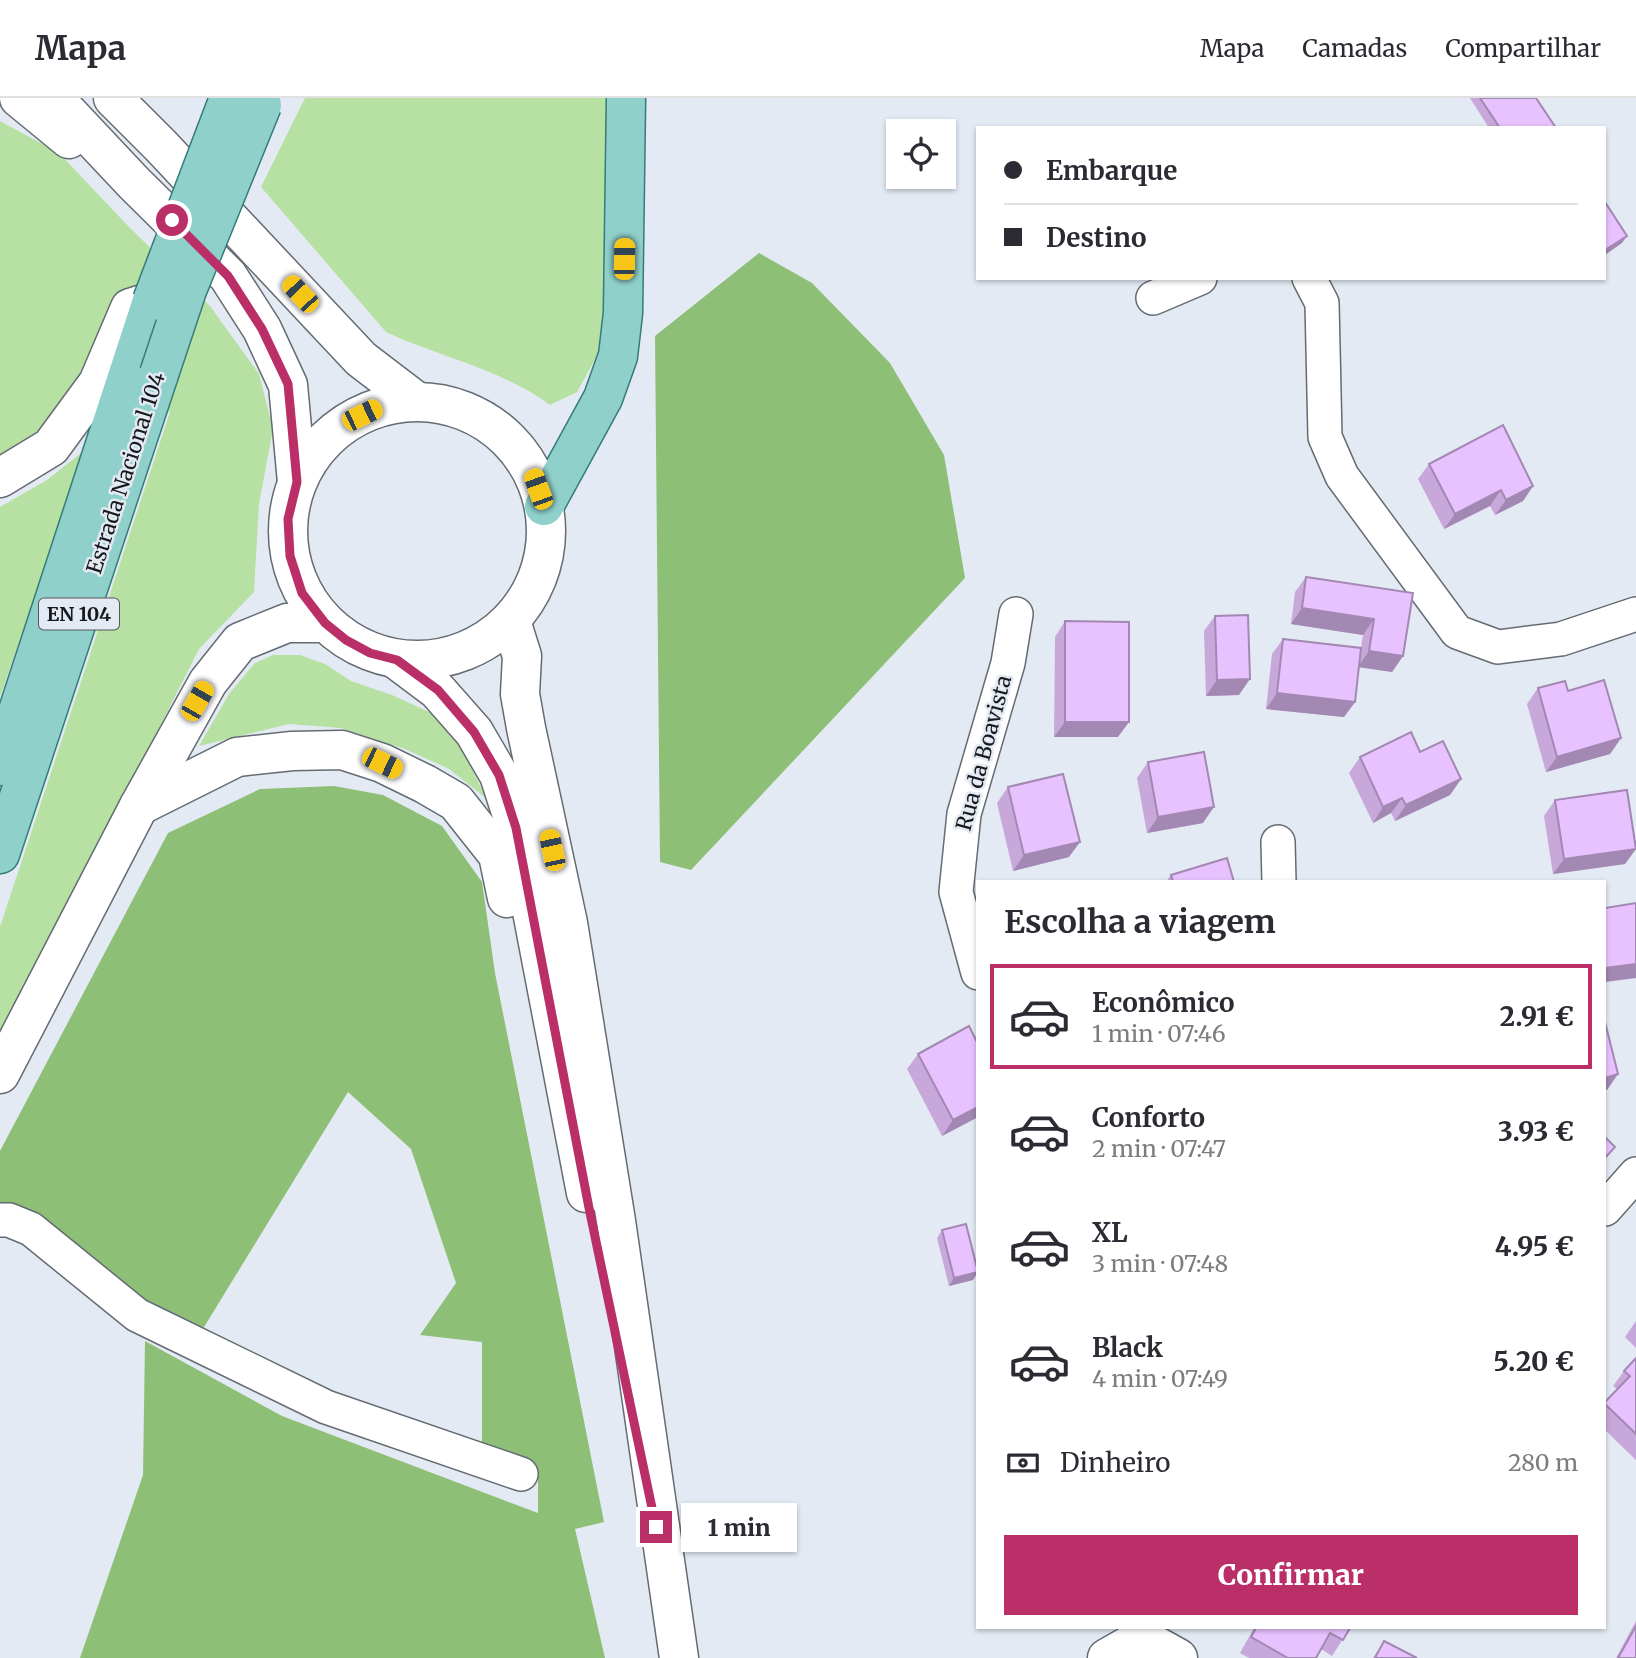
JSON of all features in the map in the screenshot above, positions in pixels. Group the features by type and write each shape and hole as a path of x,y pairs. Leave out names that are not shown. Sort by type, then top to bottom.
{"main road":[{"path":"19,98 75,144 134,183"},
{"path":"54,98 134,183 228,276 262,329 288,384 297,482"},
{"path":"113,98 361,359 416,401"},
{"path":"544,506 603,398 618,356 623,313 626,98"},
{"name":"Estrada Nacional 104","path":"0,766 152,301 253,100"},
{"name":"Estrada Nacional 104","path":"0,854 187,290 253,100"},
{"path":"0,478 51,447 98,383 130,308 152,301"},
{"path":"416,401 452,405 484,420 512,442 532,472 544,506 546,547 535,587 511,621 478,646 439,660 397,660 370,653 346,640 325,623 302,593 290,556 288,519 297,482 316,449 344,423 379,407 416,401"},
{"path":"511,621 522,656 520,694 526,728 570,936 616,1222 679,1658"},
{"path":"0,1074 139,806 208,682 240,642 287,623 325,623"},
{"path":"397,660 438,690 474,732 499,775 516,828 609,1310 667,1582"},
{"path":"139,806 237,757 292,751 342,750 382,763 456,802 498,855 549,1104 579,1157"},
{"path":"1107,1658 1151,1633 1178,1658"}],"street":[{"path":"1153,298 1195,280"},
{"path":"1310,280 1322,303 1325,437 1342,476 1457,632 1498,647 1561,639 1636,614"},
{"name":"Rua da Boavista","path":"976,966 956,891 964,814 1008,663 1016,614"},
{"path":"1278,842 1279,880"},
{"path":"1606,1208 1636,1174"},
{"path":"0,1220 9,1220 31,1229 137,1315 326,1407 521,1474"}],"green space":[{"path":"305,98 616,98 614,303 598,354 577,392 550,405 512,382 386,332 261,187"},
{"path":"0,121 59,153 130,228 210,306 259,374 273,429 259,504 254,592 199,649 57,929 0,1051 0,927 170,412 76,383 27,444 0,458"},
{"path":"759,253 812,283 890,363 944,455 965,578 691,870 660,862 655,336"},
{"path":"85,450 0,697 0,507 47,480"},
{"path":"273,655 300,655 325,664 351,681 392,695 431,713 460,744 486,798 449,769 405,749 341,728 289,724 199,746 229,694 255,663"},
{"path":"334,786 383,795 442,826 482,882 495,973 604,1522 575,1529 605,1658 80,1658 143,1475 145,1341 282,1416 538,1513 538,1470 482,1446 482,1342 420,1335 456,1283 411,1149 348,1092 201,1332 0,1218 0,1151 168,833 260,789"}],"building":[{"path":"1480,98 1536,98 1555,126 1499,126"},
{"path":"1606,204 1627,236 1606,249"},
{"path":"1503,425 1533,486 1506,500 1501,490 1455,514 1429,464"},
{"path":"1306,577 1413,593 1403,656 1369,651 1374,619 1302,608"},
{"path":"1248,615 1250,679 1217,680 1215,616"},
{"path":"1065,621 1129,622 1129,722 1065,722"},
{"path":"1283,639 1361,648 1355,702 1277,693"},
{"path":"1604,680 1621,738 1557,757 1538,688 1565,681 1568,691"},
{"path":"1411,732 1420,752 1443,741 1461,779 1406,805 1402,798 1383,807 1360,757"},
{"path":"1204,752 1214,807 1158,817 1148,762"},
{"path":"1063,774 1080,842 1024,855 1008,787"},
{"path":"1627,790 1636,849 1564,859 1555,800"},
{"path":"1227,858 1233,880 1172,880 1171,875"},
{"path":"1636,903 1636,964 1606,968 1606,908"},
{"path":"969,1026 976,1040 976,1108 953,1120 918,1054"},
{"path":"1606,1026 1618,1074 1606,1078"},
{"path":"1606,1138 1615,1147 1606,1157"},
{"path":"966,1224 976,1272 954,1278 942,1230"},
{"path":"1636,1358 1636,1434 1606,1405 1606,1401 1630,1376 1624,1371"},
{"path":"1636,1626 1636,1658 1618,1658"},
{"path":"1255,1629 1349,1629 1343,1640 1330,1633 1316,1658 1288,1658 1251,1637"},
{"path":"1384,1641 1417,1658 1375,1658"}],"route":[{"path":"172,220 228,276 262,329 288,384 297,482 288,519 290,556 302,593 325,623 346,640 370,653 397,660 438,690 474,732 499,775 516,828 609,1310 656,1527"}]}
